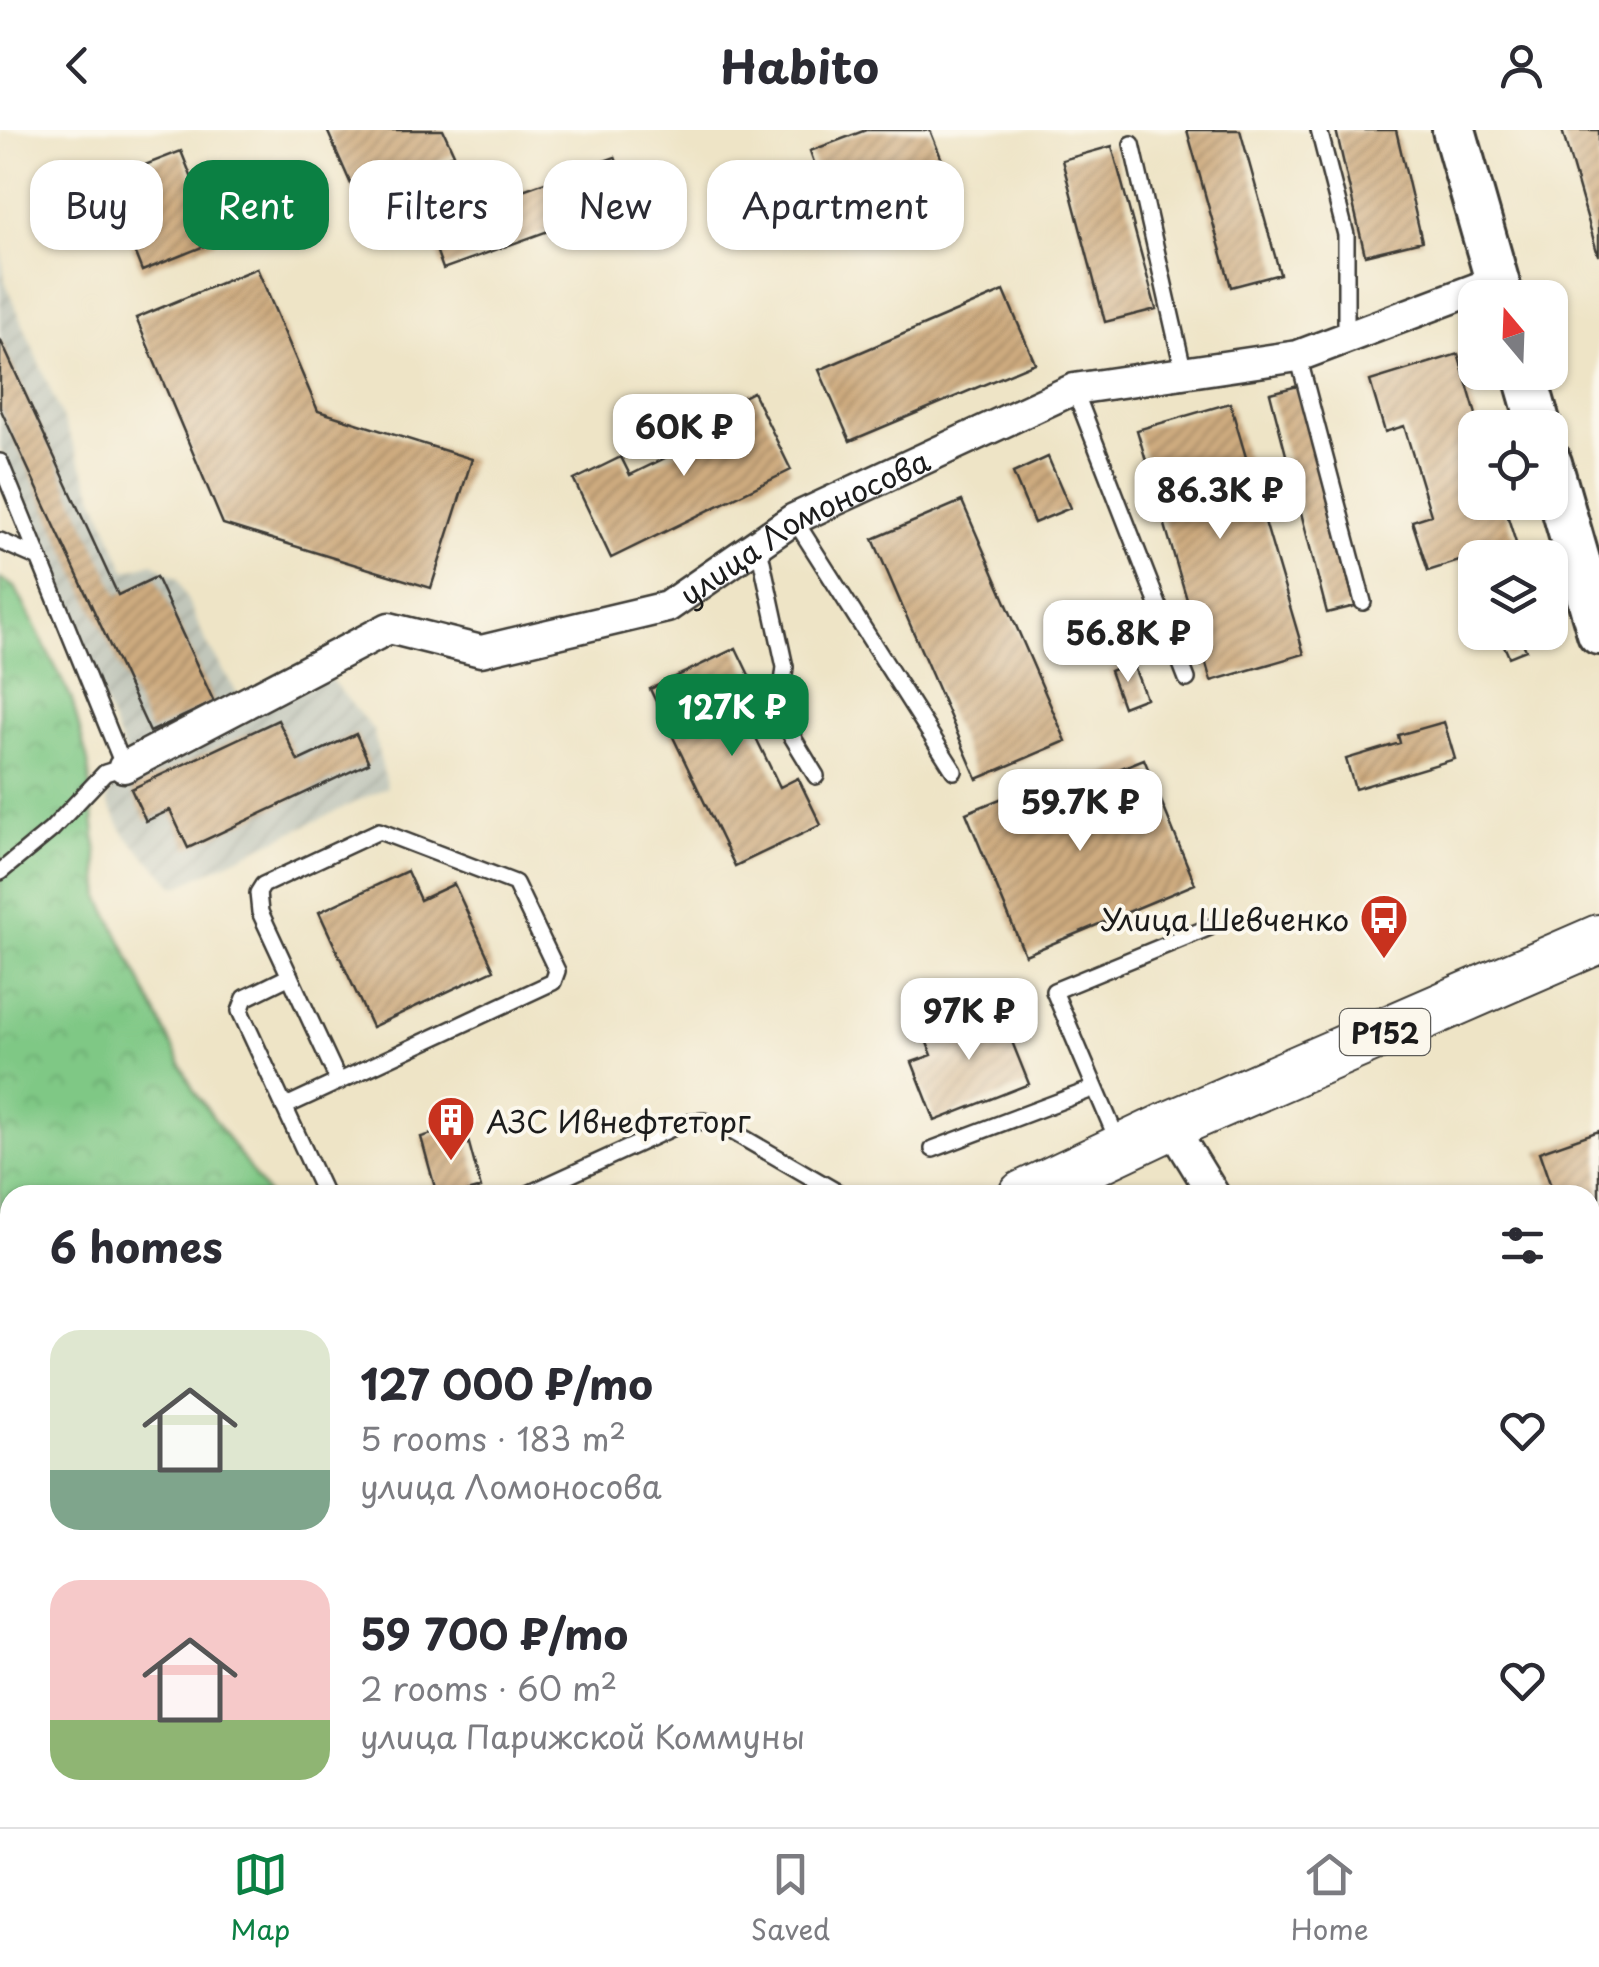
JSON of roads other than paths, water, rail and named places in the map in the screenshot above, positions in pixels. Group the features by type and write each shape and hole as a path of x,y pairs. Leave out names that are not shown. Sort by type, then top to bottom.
{"main road":[{"name":"Р152","path":"1045,1185 1171,1125 1599,939"}],"street":[{"path":"1454,130 1497,280"},
{"name":"улица Ломоносова","path":"124,766 389,628 481,651 667,607 794,518 1074,389 1298,356 1458,303"},
{"path":"1566,520 1599,633"},
{"path":"1171,1125 1208,1185"}],"lane":[{"path":"1320,130 1346,235 1346,339"},
{"path":"1132,144 1184,373"},
{"path":"1298,356 1363,602"},
{"path":"1074,389 1186,679"},
{"path":"0,462 124,766 105,773 51,830 0,872"},
{"path":"794,518 954,771"},
{"path":"0,541 40,558"},
{"path":"758,544 785,667 779,715 816,776"},
{"path":"284,1108 553,982 558,971 520,889 509,879 384,831 375,831 271,880 258,893 260,912 339,1082"},
{"path":"1121,1150 1054,991 1210,927"},
{"path":"290,976 246,998 240,1012 319,1185"},
{"path":"933,1150 1095,1088"},
{"path":"548,1185 682,1124 703,1121 724,1126 825,1185"}],"place":[{"name":"Улица Шевченко","path":"1384,960"},
{"name":"АЗС Ивнефтеторг","path":"451,1162"}]}
